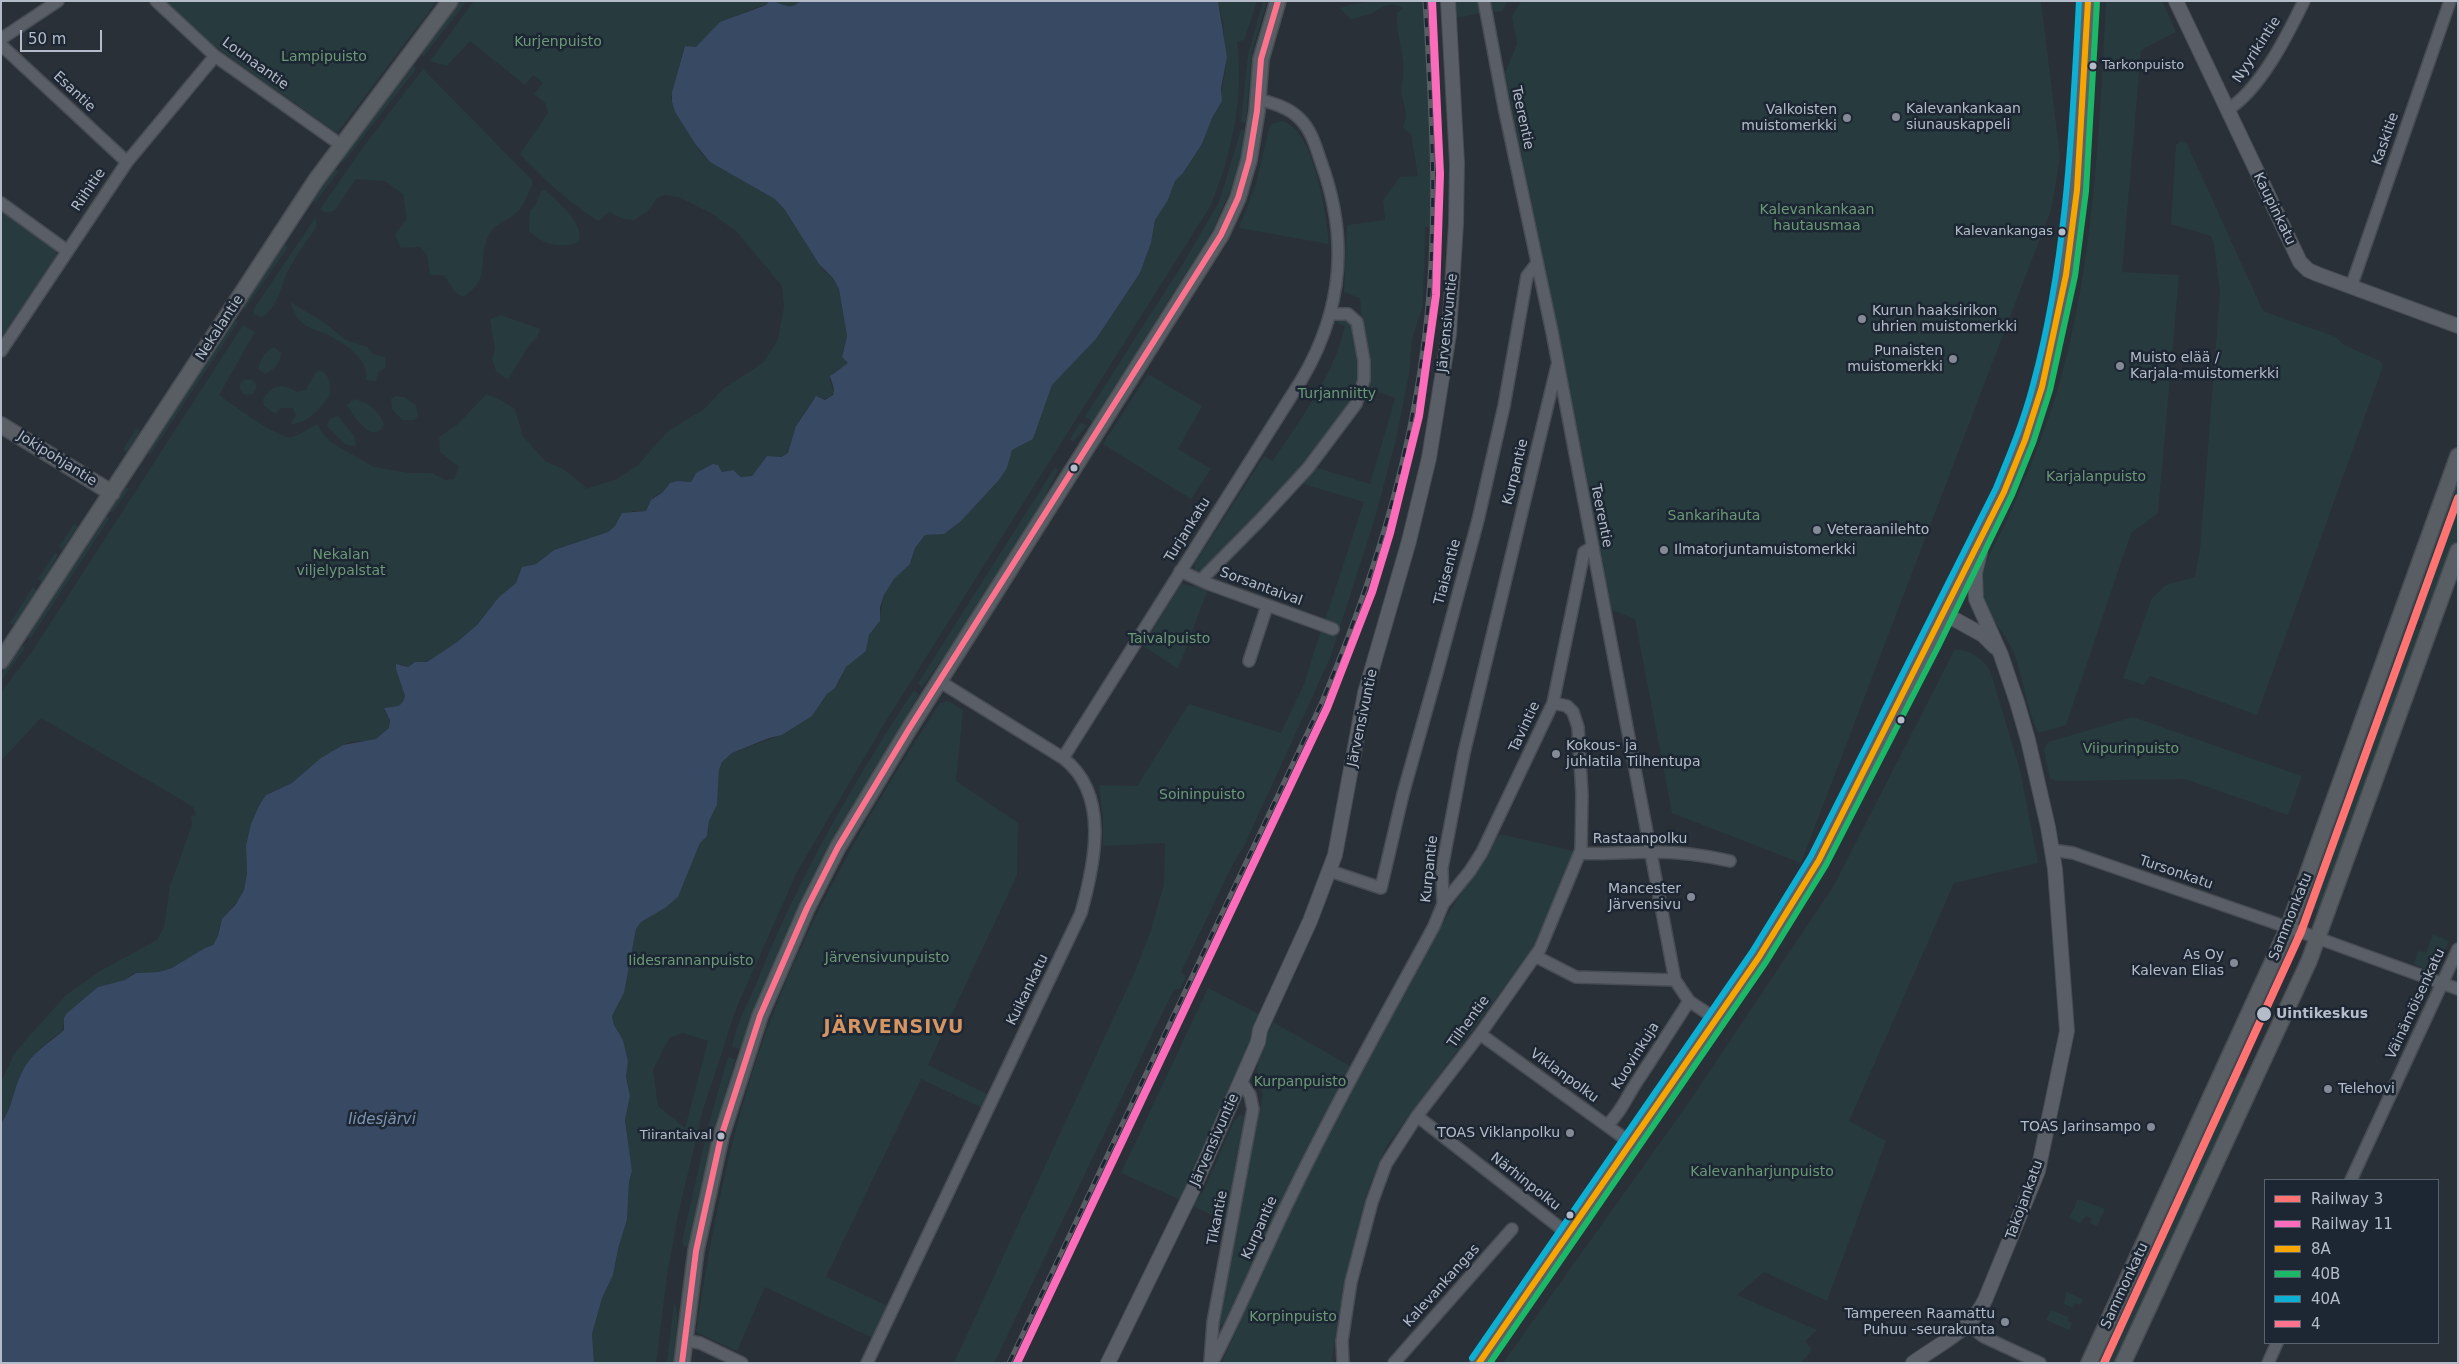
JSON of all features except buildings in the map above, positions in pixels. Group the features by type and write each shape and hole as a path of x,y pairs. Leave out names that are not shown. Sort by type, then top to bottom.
{"main road":[{"name":"Nekalantie","path":"1,661 341,144 450,1"},
{"path":"682,1363 696,1251 715,1162 743,1066 760,1016 788,946 838,847 939,681 1220,235 1238,198 1248,167 1262,59 1278,1"},
{"path":"1479,1363 1759,957 1819,860 1945,614 2012,474 2033,416 2047,368 2059,314 2076,190 2088,1"},
{"name":"Jokipohjantie","path":"1,425 112,494"},
{"name":"Sammonkatu","path":"2090,1363 2288,928 2458,456"},
{"path":"2123,1363 2318,938 2458,551"}],"street":[{"path":"1,39 58,1"},
{"name":"Lounaantie","path":"156,1 216,56 341,144"},
{"name":"Järvensivuntie","path":"1108,1363 1194,1187 1330,872 1343,817 1365,693 1393,602 1424,481 1449,334 1457,163 1448,1"},
{"name":"Teerentie","path":"1484,1 1652,852 1675,980 1689,1001 1716,1019"},
{"name":"Kaupinkatu","path":"2176,1 2300,262 2308,270 2458,326"},
{"name":"Nyyrikintie","path":"2227,110 2239,103 2262,75 2304,1"},
{"name":"Kaskitie","path":"2351,287 2450,1"},
{"name":"Esantie","path":"1,45 127,162"},
{"name":"Riihitie","path":"1,352 66,250 127,162 216,56"},
{"name":"Turjankatu","path":"1063,758 1302,379 1319,346 1330,314 1337,276 1339,239 1335,205 1324,171 1311,136 1300,118 1284,108 1258,99"},
{"path":"1,203 66,250"},
{"name":"Tiaisentie","path":"1330,872 1380,888 1403,794 1478,520 1504,406 1527,276 1537,263"},
{"path":"1200,580 1262,518 1308,468 1356,404 1364,380 1364,361 1357,322 1348,314 1330,314"},
{"name":"Kurpantie","path":"1211,1363 1233,1324 1294,1188 1359,1062 1434,926 1443,904 1442,868 1464,753 1557,366"},
{"name":"Takojankatu","path":"1913,1363 1968,1325 1978,1316 1986,1300 2038,1171 2066,1038 2052,850 2028,740 2001,655 1978,607 1974,592 1975,572 1986,530"},
{"name":"Tavintie","path":"1443,904 1470,871 1482,852 1553,703 1584,552 1591,548"},
{"name":"Sorsantaival","path":"1180,571 1267,606 1332,629"},
{"path":"1248,661 1267,606"},
{"name":"Takojankatu","path":"1945,614 1983,635 2001,655"},
{"name":"Kuikankatu","path":"867,1363 1081,913 1092,874 1093,812 1088,789 1078,771 1063,758 939,681"},
{"name":"Tilhentie","path":"1343,1363 1342,1341 1348,1299 1372,1202 1386,1164 1417,1116 1480,1034 1535,956 1580,853 1583,842 1578,727 1573,712 1567,706 1553,703"},
{"name":"Tursonkatu","path":"2052,850 2073,853 2458,989"},
{"name":"Rastaanpolku","path":"1580,853 1602,855 1652,852 1691,854 1730,861"},
{"name":"Väinämöisenkatu","path":"2351,1179 2458,949"},
{"path":"1535,956 1576,977 1675,980"},
{"name":"Kuovinkuja","path":"1607,1125 1631,1094 1636,1083 1669,1036 1673,1024 1689,1001"},
{"name":"Viklanpolku","path":"1480,1034 1630,1143"},
{"name":"Tikantie","path":"1211,1363 1213,1322 1253,1109 1250,1095 1241,1081"},
{"name":"Närhinpolku","path":"1417,1116 1568,1234"},
{"name":"Kalevankangas","path":"1394,1363 1512,1230"},
{"path":"1968,1325 1984,1337 2040,1363"},
{"path":"684,1340 700,1343 742,1363"},
{"path":"2268,1363 2277,1344"}],"green space":[{"name":"Lampipuisto","path":"164,1 437,1 337,133 214,46"},
{"path":"460,1 467,1 423,57 421,52"},
{"path":"474,1 769,1 766,5 744,12 722,24 698,46 692,48 687,45 684,47 671,98 675,112 701,153 710,162 775,198 785,210 824,271 833,278 839,289 847,336 842,353 843,359 848,363 833,373 830,381 834,391 832,394 826,398 814,398 802,415 787,454 776,457 767,456 750,477 741,476 731,470 722,472 720,467 694,475 691,482 677,481 670,483 663,492 654,496 646,511 632,511 608,532 554,550 536,564 524,566 516,583 499,597 477,625 457,642 427,662 413,663 408,667 400,664 400,681 405,696 398,706 386,707 384,710 389,717 390,723 387,731 382,736 372,740 354,741 340,747 294,782 266,795 246,856 247,873 244,890 240,898 222,919 218,936 213,945 205,948 178,966 159,972 134,973 125,980 98,987 67,1013 62,1031 34,1055 23,1070 9,1110 1,1123 1,1082 14,1054 31,1034 66,995 100,971 157,940 164,927 170,886 192,825 191,816 196,815 193,807 41,718 1,761 1,692 31,653 243,325 255,332 219,395 267,428 287,437 293,437 317,424 332,443 374,467 409,473 431,473 446,480 454,479 459,467 440,452 439,437 458,424 486,394 503,401 515,409 523,436 545,461 563,469 585,486 585,489 617,479 638,465 667,432 704,409 723,389 763,363 778,339 784,307 782,286 737,232 711,213 679,197 665,195 657,198 648,211 634,220 623,219 610,212 598,221 557,190 520,154 548,113 545,103 534,94 543,83 533,75 525,85 470,41 447,66 430,61"},
{"path":"776,1 800,1 794,6 788,7"},
{"name":"Iidesrannanpuisto","path":"1218,1 1257,1 1244,40 1237,42 1239,84 1234,125 1225,166 1211,205 881,729 797,872 736,1009 703,1110 678,1215 667,1276 656,1363 594,1363 592,1334 602,1298 613,1275 627,1216 629,1182 632,1173 625,1120 630,1096 626,1077 628,1061 623,1041 614,1025 612,1016 624,993 636,929 641,922 665,908 678,897 700,843 708,833 709,821 717,805 719,770 722,762 732,753 784,734 812,716 827,694 837,686 846,667 866,651 869,635 879,623 884,595 894,579 912,561 915,548 925,535 948,532 960,522 999,480 1007,468 1012,450 1033,439 1052,385 1096,339 1140,273 1151,243 1155,220 1171,193 1175,181 1183,173 1202,144 1212,118 1220,104 1226,64 1223,23","holes":["683,1033 708,1041 685,1128 658,1106 653,1070 669,1038"]},
{"path":"1263,1 1267,1 1252,52 1246,122 1243,123 1241,121 1248,55"},
{"name":"Soininpuisto","path":"1382,1 1424,1 1431,128 1433,226 1425,227 1423,305 1412,339 1409,374 1397,435 1375,518 1330,658 1246,842 1232,866 1181,972 1186,977 1180,989 1174,989 994,1363 954,1363 1137,967 1151,930 1164,884 1165,843 1103,846 1103,817 1099,785 1137,786 1189,704 1281,733 1304,684 1321,630 1295,621 1298,611 1325,620 1364,502 1300,483 1314,467 1370,484 1395,398 1366,388 1360,298 1344,292 1347,225 1385,220 1383,200 1400,177 1418,176 1411,134 1403,127 1406,115 1401,91 1404,69 1397,13 1403,8 1390,4 1370,14 1351,19 1339,8 1353,4"},
{"path":"1454,1 1478,1 1480,13 1455,18"},
{"path":"1490,1 1508,1 1502,11 1494,12"},
{"name":"Kalevankankaan hautausmaa","path":"1521,1 2041,1 2060,156 2052,207 1801,863 1672,813 1635,619 1612,610 1571,394 1505,73 1517,44 1512,16"},
{"name":"Karjalanpuisto","path":"2106,1 2162,1 2176,32 2141,50 2122,272 2179,275 2158,513 2131,533 2066,725 2039,733 2032,718 2014,653 1984,600 1982,580 1990,555 2017,499 2041,438 2057,392 2069,344 2079,296 2093,198 2101,100"},
{"path":"414,66 416,69 343,163 340,160 410,67"},
{"path":"423,69 532,180 532,185 524,203 514,215 490,233 484,251 481,275 472,290 463,297 455,292 444,275 430,275 427,255 420,247 401,248 395,235 407,219 403,194 385,181 356,179 335,210 325,213 320,209 364,146"},
{"path":"1281,121 1292,127 1302,139 1310,155 1322,194 1329,244 1239,228 1256,184 1269,128 1272,124"},
{"path":"1241,130 1244,131 1243,149 1235,179 1213,230 1093,421 1091,421 1085,417 1086,415 1184,262 1219,202"},
{"path":"2181,141 2187,144 2263,311 2336,337 2344,345 2380,361 2383,366 2257,715 2150,676 2144,685 2123,678 2152,598 2166,585 2195,577 2200,549 2220,293 2214,244 2211,236 2171,224 2176,145"},
{"path":"335,168 338,172 315,203 313,200"},
{"path":"545,190 574,220 580,234 579,242 566,245 553,244 540,240 529,231 530,211 536,204 541,191"},
{"path":"1,208 51,244 56,250 56,256 1,340"},
{"path":"315,218 317,226 290,267 275,303 261,317 254,314 253,310"},
{"path":"285,244 288,247 245,309 242,307"},
{"path":"290,302 325,323 346,340 367,347 373,354 385,357 386,367 378,373 376,381 366,380 364,366 354,352 333,337 302,323 296,316"},
{"path":"501,315 540,329 537,337 529,345 508,380 496,371 492,359 495,349 490,319"},
{"name":"Turjanniitty","path":"1338,319 1350,322 1353,326 1362,361 1359,392 1305,466 1204,570 1195,571 1195,563 1264,456 1273,461 1325,380 1340,344 1345,326 1337,323"},
{"path":"235,320 238,322 150,455 147,453"},
{"path":"274,347 281,353 280,360 274,368 265,374 258,369 259,365 266,353"},
{"path":"320,370 328,378 330,395 308,419 290,424 296,416 293,408 281,408 275,414 264,406 263,399 274,388 282,386 297,392 306,390 315,373"},
{"path":"1148,374 1202,406 1178,449 1211,469 1191,499 1103,444"},
{"path":"248,379 256,387 248,395 240,387"},
{"path":"395,396 404,397 416,405 418,416 414,420 402,420 392,409 391,399"},
{"path":"354,399 364,402 376,411 384,425 379,431 369,431 358,422 347,405"},
{"path":"338,416 354,436 356,445 345,444 327,426 330,419"},
{"path":"1081,422 1087,426 1073,442 1070,439"},
{"path":"137,428 140,431 127,452 123,449"},
{"path":"1055,467 1058,470 1042,502 951,647 922,687 918,683"},
{"path":"2458,468 2458,536 2429,617 2425,616 2422,622 2406,616"},
{"path":"126,487 129,489 112,513 110,511"},
{"path":"107,516 109,519 30,639 28,636"},
{"path":"74,524 78,526 62,550 59,547"},
{"path":"55,553 58,555 42,582 38,579"},
{"name":"Taivalpuisto","path":"1181,584 1208,589 1178,669 1143,646"},
{"path":"33,587 37,590 14,625 10,623"},
{"path":"2408,625 2423,631 2322,912 2304,906 2400,631 2405,632"},
{"path":"23,645 25,648 1,681 1,673"},
{"name":"Kalevanharjunpuisto","path":"1955,649 1975,655 1990,670 2020,770 2038,863 1954,883 1849,1121 1886,1141 1827,1301 1764,1272 1737,1295 1817,1330 1805,1341 1812,1350 1801,1363 1503,1363 1687,1105 1833,887"},
{"path":"914,690 919,694 831,842 797,909 740,1049 732,1047 737,1029 755,985 810,865 849,794"},
{"name":"Järvensivunpuisto","path":"948,701 963,710 956,781 1018,823 1017,875 928,1065 989,1095 982,1108 921,1079 826,1277 888,1306 873,1338 765,1287 737,1351 696,1332 719,1203 733,1140 751,1077 787,978 832,884 911,747 940,703"},
{"name":"Viipurinpuisto","path":"2133,717 2302,776 2288,815 2185,779 2057,781 2050,779 2044,750 2048,742"},
{"name":"Korpinpuisto","path":"1499,834 1574,851 1533,948 1386,1147 1367,1193 1346,1275 1332,1358 1334,1363 1222,1362 1301,1188 1448,914"},
{"path":"2433,934 2449,941 2436,969 2428,970 2414,964 2418,951 2426,953"},
{"path":"1208,988 1261,1015 1224,1107 1181,1200 1121,1173"},
{"name":"Kurpanpuisto","path":"1273,1022 1352,1067 1229,1320 1220,1326 1218,1323 1263,1094 1259,1083 1257,1065 1261,1049"},
{"path":"728,1057 735,1060 714,1135 688,1246 684,1247 682,1241 709,1123"},
{"path":"2227,1071 2248,1080 2118,1363 2108,1363 2099,1358"},
{"path":"1240,1115 1245,1116 1247,1122 1226,1222 1193,1206 1204,1190 1234,1121"},
{"path":"2078,1199 2105,1209 2097,1226 2090,1223 2092,1219 2086,1216 2080,1223 2069,1218"},
{"path":"2066,1292 2083,1299 2080,1305 2075,1303 2073,1308 2064,1304"},
{"path":"674,1303 677,1314 676,1341 673,1363 667,1363"},
{"path":"2051,1310 2069,1317 2067,1321 2072,1323 2069,1330 2046,1320"}],"water":[{"name":"Iidesjärvi","path":"769,1 792,6 800,1 1218,1 1227,57 1221,88 1222,101 1212,118 1202,144 1183,173 1175,181 1168,200 1155,220 1151,243 1140,273 1096,339 1052,385 1033,439 1012,450 1007,468 999,480 960,522 944,534 925,535 915,548 910,564 894,579 884,595 880,607 880,621 869,635 866,651 846,667 835,688 827,694 812,716 782,735 769,738 732,753 722,762 719,770 717,805 709,821 707,836 700,843 678,897 665,908 641,922 636,929 624,993 612,1016 614,1025 623,1040 628,1061 626,1077 630,1096 625,1120 632,1171 629,1182 627,1219 613,1275 602,1298 592,1334 594,1363 1,1363 1,1123 8,1111 19,1078 26,1065 30,1059 64,1030 64,1018 67,1013 98,987 125,980 136,973 159,972 172,968 213,945 218,936 222,919 236,904 244,890 247,873 246,846 251,824 266,795 292,783 321,758 343,745 376,739 389,728 390,720 384,708 399,705 405,696 396,664 408,667 415,662 427,662 457,642 477,625 499,597 516,583 522,567 536,564 554,550 608,532 615,526 622,513 646,511 651,500 663,492 670,483 677,481 691,482 696,473 713,464 718,465 722,472 733,470 741,477 752,476 767,456 781,457 788,453 796,426 816,396 825,400 833,395 834,389 830,376 848,363 842,357 847,336 839,289 833,278 819,264 785,210 775,199 710,162 696,145 675,112 672,102 672,92 685,46 696,47 720,22 766,5"}],"railway":[{"path":"1009,1363 1321,704 1355,618 1384,530 1407,441 1416,395 1428,306 1433,219 1433,175 1425,1"}],"rail line":[{"name":"11","path":"1017,1363 1327,708 1372,592 1390,533 1419,416 1436,295 1440,174 1432,1"},
{"name":"3","path":"2104,1363 2301,932 2458,498"}],"transit line":[{"name":"4","path":"682,1363 696,1251 721,1137 760,1016 807,908 838,847 909,729 1221,235 1238,198 1249,160 1257,111 1261,59 1278,1"},
{"name":"40A","path":"1472,1358 1752,952 1811,856 1996,488 2029,398 2054,290 2066,194 2074,98 2079,1"},
{"name":"8A","path":"1479,1363 1759,957 1819,860 2004,492 2025,440 2042,387 2066,275 2077,190 2088,1"},
{"name":"40B","path":"1490,1363 1766,962 1826,865 1938,647 2012,495 2033,443 2050,390 2075,276 2086,191 2097,2"}],"place":[{"name":"Tarkonpuisto","path":"2093,66"},
{"name":"Kalevankankaan siunauskappeli","path":"1896,117"},
{"name":"Valkoisten muistomerkki","path":"1847,118"},
{"name":"Kalevankangas","path":"2062,232"},
{"name":"Kurun haaksirikon uhrien muistomerkki","path":"1862,319"},
{"name":"Punaisten muistomerkki","path":"1953,359"},
{"name":"Muisto elää / Karjala-muistomerkki","path":"2120,366"},
{"name":"Veteraanilehto","path":"1817,530"},
{"name":"Ilmatorjuntamuistomerkki","path":"1664,550"},
{"name":"Kokous- ja juhlatila Tilhentupa","path":"1556,754"},
{"name":"Mancester Järvensivu","path":"1691,897"},
{"name":"As Oy Kalevan Elias","path":"2234,963"},
{"name":"Uintikeskus","path":"2264,1014"},
{"name":"Telehovi","path":"2328,1089"},
{"name":"TOAS Jarinsampo","path":"2151,1127"},
{"name":"TOAS Viklanpolku","path":"1570,1133"},
{"name":"Tiirantaival","path":"721,1136"},
{"name":"Tampereen Raamattu Puhuu -seurakunta","path":"2005,1322"}],"district":[{"name":"JÄRVENSIVU","path":"894,1028"}],"park label":[{"name":"Kurjenpuisto","path":"558,42"},
{"name":"Sankarihauta","path":"1714,516"},
{"name":"Nekalan viljelypalstat","path":"341,564"}]}
